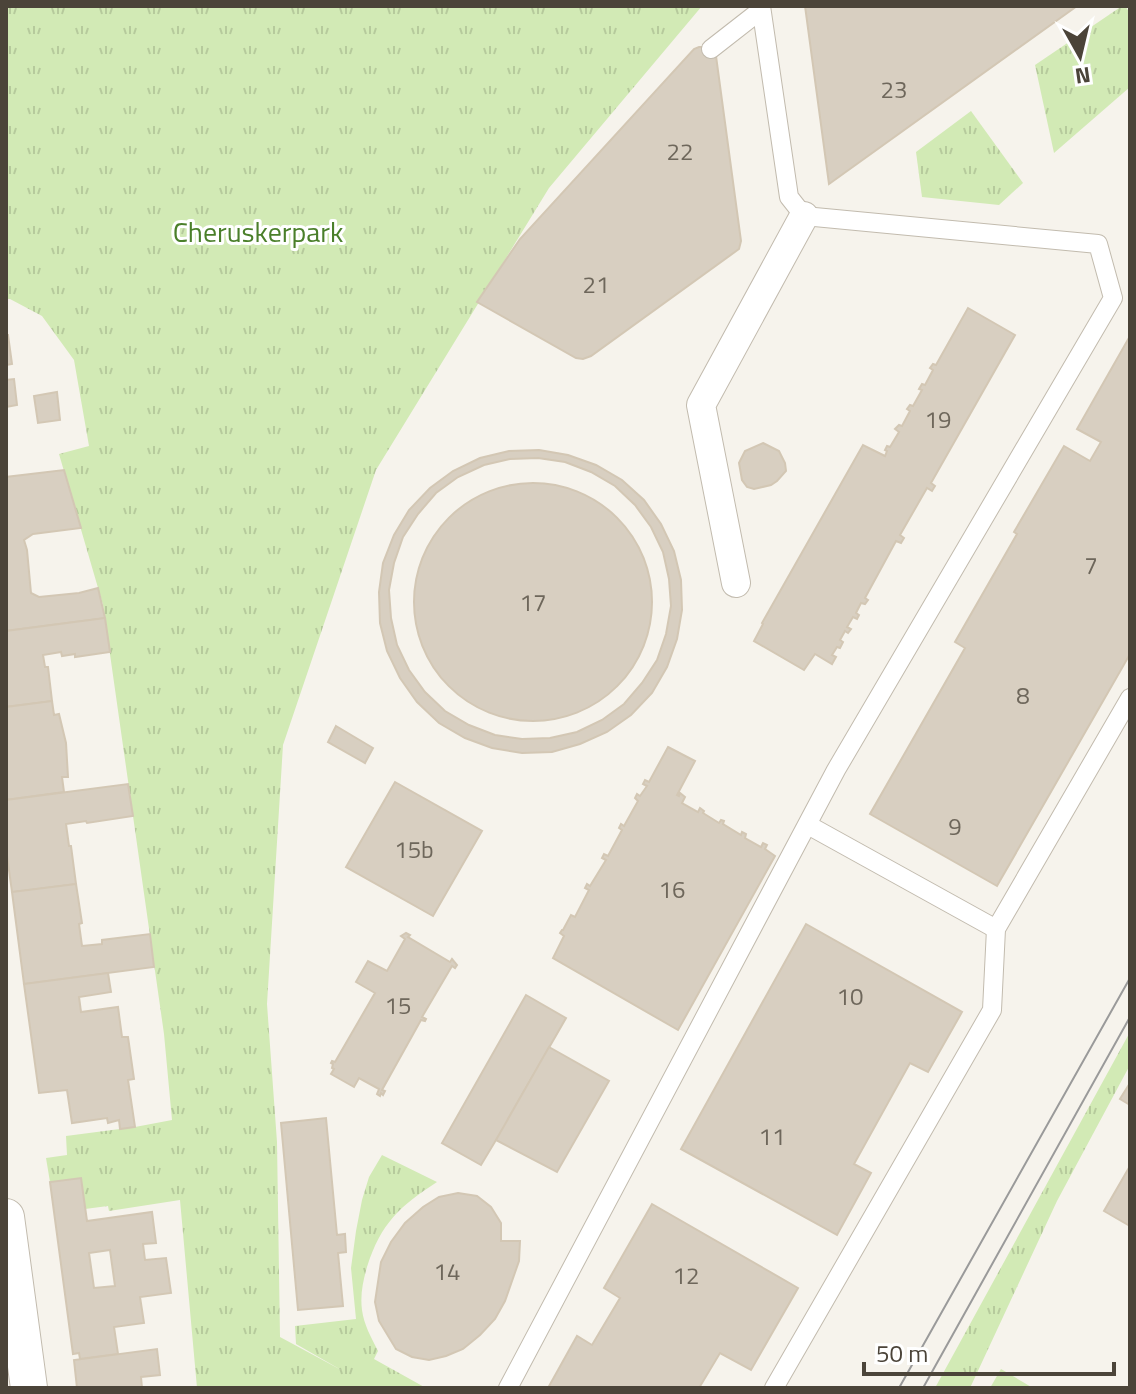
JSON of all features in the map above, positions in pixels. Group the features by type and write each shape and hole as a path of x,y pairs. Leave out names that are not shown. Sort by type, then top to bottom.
{"street":[{"path":"736,583 701,405 804,216"},
{"path":"6,1217 29,1388"}],"lane":[{"path":"711,49 761,8"},
{"path":"508,1388 836,770 1113,298 1098,244 804,216 789,197 761,8"},
{"path":"774,1388 992,1010 996,929 1130,698"},
{"path":"808,825 996,929"}],"green space":[{"name":"Cheruskerpark","path":"6,6 702,6 549,188 376,470 283,745 267,1004 277,1142 280,1337 343,1371 296,1344 295,1326 356,1319 351,1268 356,1231 369,1177 382,1155 437,1182 412,1199 386,1227 367,1267 362,1293 364,1321 378,1351 374,1359 426,1388 197,1388 180,1200 109,1211 108,1206 85,1209 81,1178 50,1182 46,1158 67,1155 66,1136 172,1120 164,1034 103,605 59,454 89,446 74,360 42,316 6,299"},
{"path":"1122,6 1130,13 1130,87 1054,153 1035,65"},
{"path":"971,111 1023,183 999,205 922,197 916,152"},
{"path":"1130,1032 1130,1065 1057,1201 970,1388 935,1388"},
{"path":"1001,1369 1033,1388 990,1388"}],"building":[{"path":"805,6 1077,6 829,184"},
{"path":"699,47 706,47 716,56 741,241 739,249 583,359 576,358 477,302 520,239"},
{"path":"968,308 1015,335 931,483 935,486 932,491 927,488 900,535 904,538 901,543 896,541 865,598 868,600 865,604 861,603 856,613 859,615 857,619 853,617 847,627 851,629 848,633 845,631 840,640 843,642 832,655 836,657 832,664 815,654 804,670 754,641 762,623 863,445 885,456 887,446 890,447 899,432 895,429 902,426 910,411 907,409 913,406 922,390 919,389 922,384 925,385 933,370 930,368 936,365"},
{"path":"6,335 12,364 6,365"},
{"path":"1130,336 1130,654 997,886 870,814 965,648 955,642 1064,446 1090,461 1101,442 1077,429"},
{"path":"14,379 17,405 6,407 6,380"},
{"path":"57,392 60,420 38,423 34,396"},
{"path":"763,443 779,451 786,471 771,485 754,489 747,487 742,480 739,463 745,451"},
{"path":"539,450 568,455 596,465 622,480 644,500 661,524 674,551 681,580 682,610 677,639 667,667 652,693 631,715 607,732 552,752 522,753 492,748 465,738 439,723 417,702 400,678 387,651 380,623 379,592 383,563 394,535 409,510 430,488 453,471 480,458 509,451","holes":["538,458 565,462 615,486 635,505 651,527 663,552 669,579 671,606 666,634 657,660 642,683 624,704 602,720 577,732 550,738 522,739 495,735 445,711 425,692 409,670 397,645 391,618 389,590 394,563 403,537 418,514 436,493 458,477 484,465 510,459"]},
{"path":"64,470 81,528 33,534 24,540 31,593 39,597 98,588 105,618 6,631 6,477"},
{"path":"533,483 556,485 579,492 617,518 643,556 650,579 650,625 643,648 617,686 579,712 556,719 533,721 510,719 487,712 449,686 423,648 416,625 414,602 416,579 423,556 449,518 487,492 510,485"},
{"path":"105,618 110,652 75,657 75,654 62,656 61,652 43,655 45,667 48,667 52,701 6,707 6,631"},
{"path":"52,701 54,715 59,714 66,743 68,777 62,777 64,792 6,800 6,707"},
{"path":"336,726 373,748 365,763 328,742"},
{"path":"668,747 695,761 677,795 680,793 685,797 682,803 698,812 700,808 719,823 724,821 723,824 741,835 742,832 746,834 745,838 761,847 763,843 767,845 765,849 775,856 678,1030 553,958 564,936 560,933 571,915 575,917 589,890 585,888 587,884 590,886 606,860 602,858 604,854 608,856 622,830 619,828 621,824 624,826 638,801 635,798 637,794 640,796 647,786 643,784 645,780 649,782"},
{"path":"395,782 482,831 433,916 346,867"},
{"path":"128,784 133,816 66,824 76,884 12,892 6,849 6,800"},
{"path":"76,884 82,946 102,944 102,940 150,934 154,967 24,984 12,892"},
{"path":"806,924 962,1012 928,1072 910,1063 854,1164 871,1173 837,1235 681,1149"},
{"path":"406,933 450,962 452,959 457,965 455,968 452,966 422,1017 425,1021 421,1020 380,1096 377,1094 379,1089 359,1078 354,1087 331,1074 334,1069 331,1063 335,1062 375,993 356,982 368,961 387,971 405,939 401,936"},
{"path":"108,973 111,992 79,997 81,1012 118,1007 122,1037 128,1037 134,1079 128,1080 135,1127 120,1129 119,1120 108,1123 107,1118 72,1123 67,1090 39,1093 24,984"},
{"path":"526,995 566,1018 508,1119 515,1123 509,1134 502,1130 481,1165 442,1143"},
{"path":"549,1047 609,1081 557,1172 496,1140"},
{"path":"1130,1083 1130,1105 1120,1099"},
{"path":"326,1118 337,1235 345,1234 346,1252 338,1253 343,1306 298,1310 281,1123"},
{"path":"1130,1166 1130,1226 1104,1211"},
{"path":"81,1178 87,1221 152,1212 156,1243 143,1244 145,1260 166,1258 171,1293 140,1297 144,1323 114,1327 118,1354 80,1359 79,1353 73,1354 50,1182","holes":["110,1250 115,1286 94,1288 89,1253"]},
{"path":"458,1193 477,1196 491,1207 501,1223 501,1241 520,1241 519,1261 505,1301 495,1319 480,1335 463,1349 446,1356 429,1360 412,1357 396,1349 379,1321 375,1302 381,1262 405,1223 439,1197"},
{"path":"652,1204 798,1288 751,1370 720,1353 699,1388 548,1388 577,1336 592,1345 620,1298 604,1288"},
{"path":"157,1349 160,1375 141,1377 142,1388 77,1388 74,1360"}],"tram line":[{"path":"899,1388 1130,978"},
{"path":"923,1388 1130,1017"}]}
